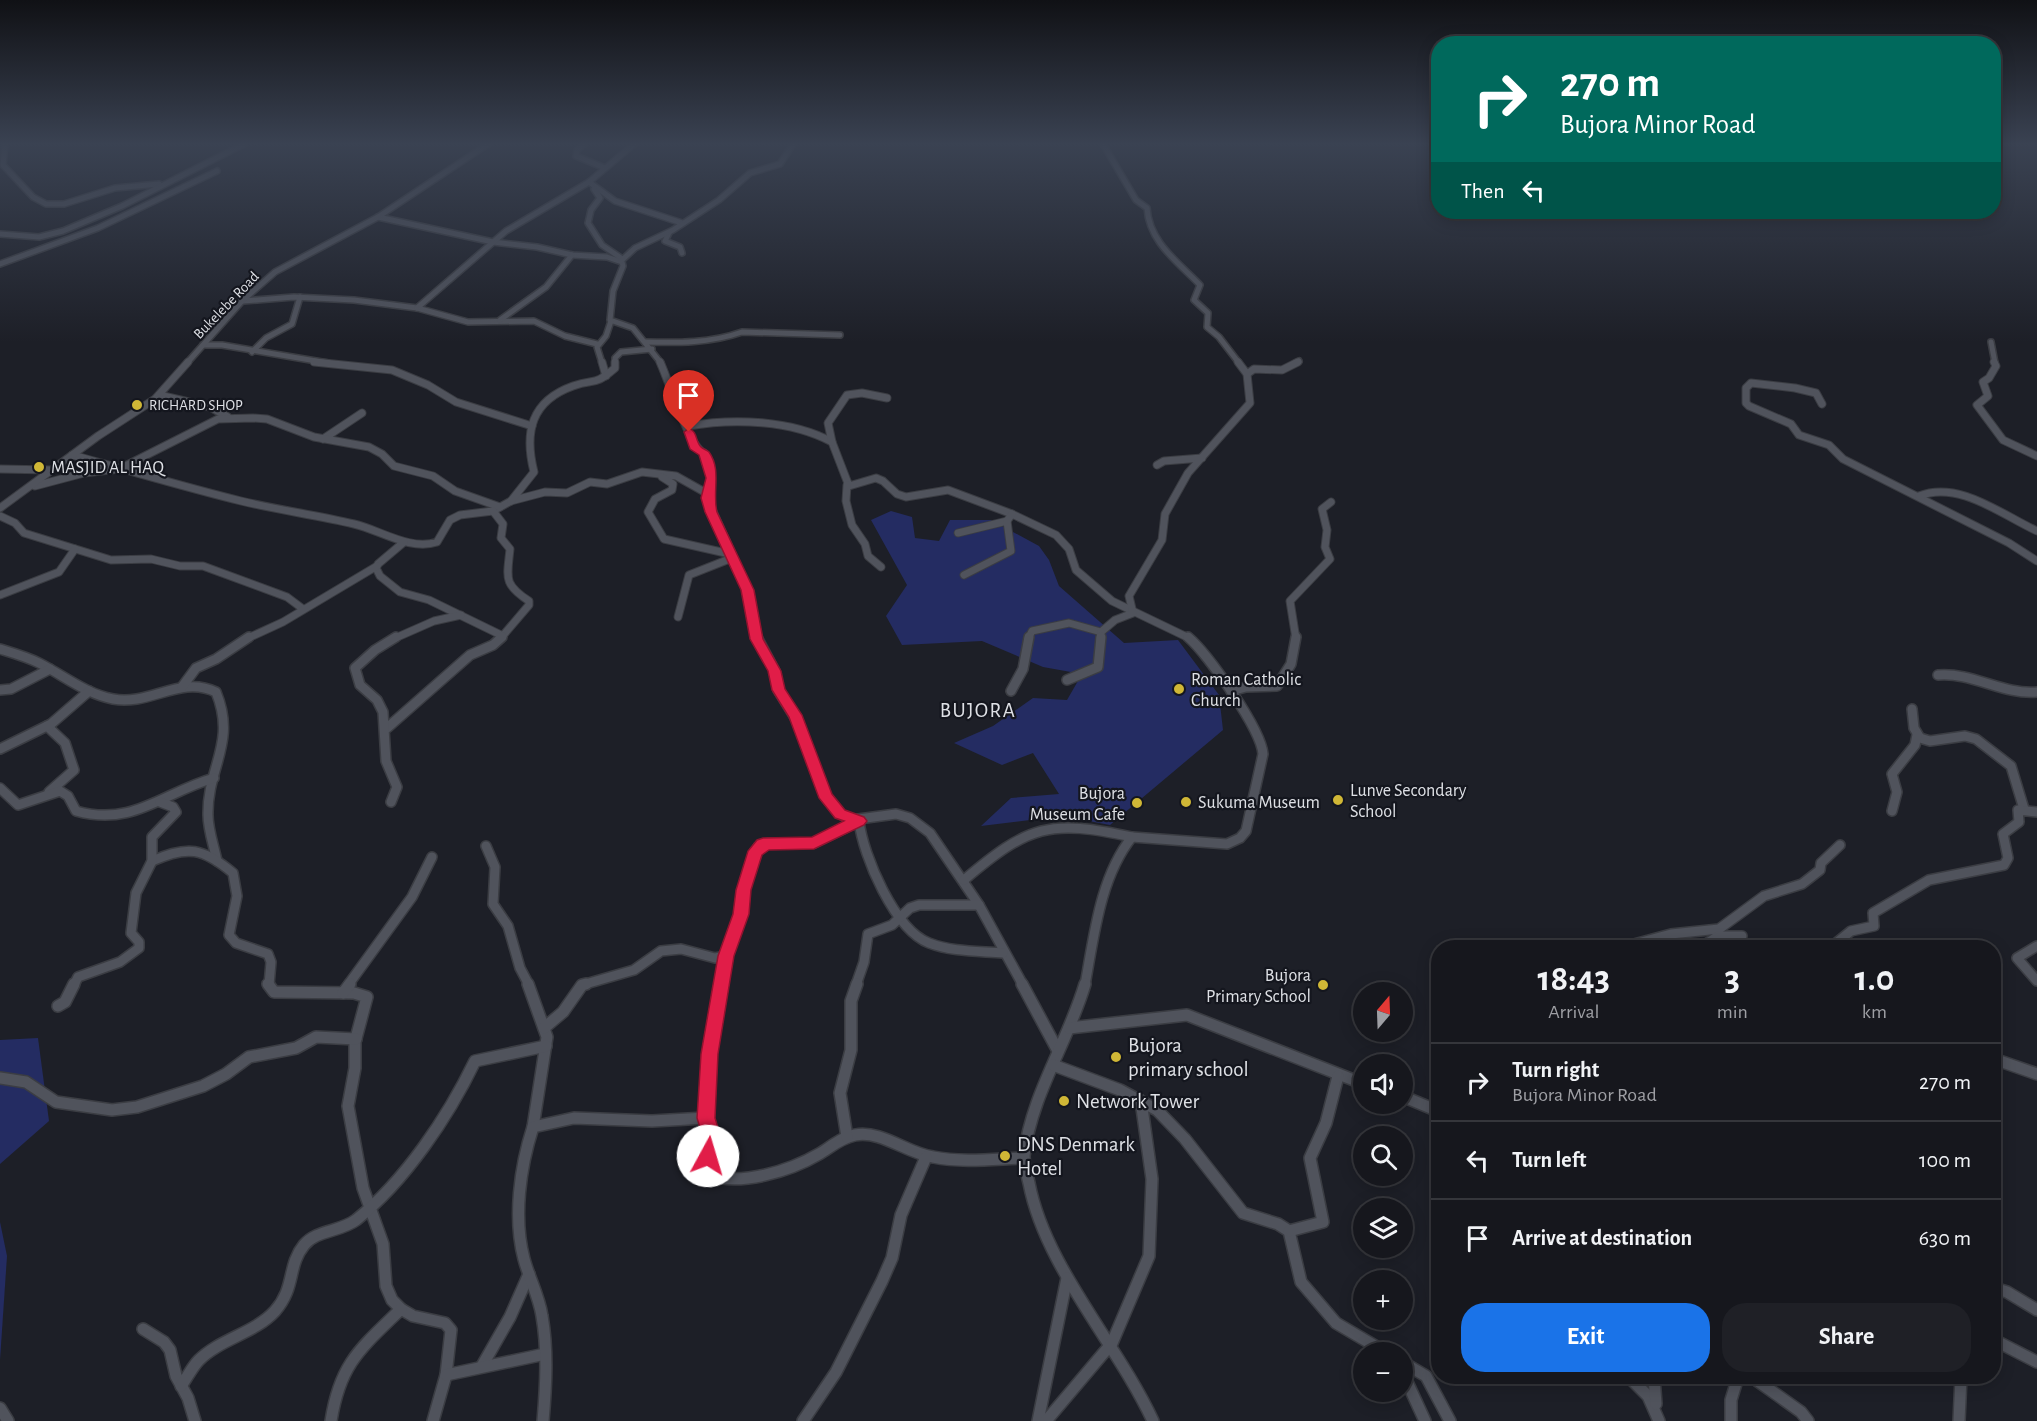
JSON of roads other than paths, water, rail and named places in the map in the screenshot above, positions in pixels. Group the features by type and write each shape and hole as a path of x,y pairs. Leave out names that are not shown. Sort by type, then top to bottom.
{"street":[{"path":"0,234 45,237 111,210"},
{"path":"0,264 94,230 132,210"},
{"name":"Bukelebe Road","path":"0,508 159,395 242,302 285,266 388,210"},
{"path":"417,308 493,242 539,210"},
{"path":"592,210 588,216 590,229 602,245 621,260 623,266 613,291 611,321 606,336 597,344"},
{"path":"643,210 682,223"},
{"path":"621,260 641,244 669,232 702,210"},
{"path":"1133,613 1129,596 1154,550 1162,540 1165,514 1188,473 1250,405 1247,374 1219,337 1207,327 1208,313 1194,300 1200,285 1178,266 1160,243 1156,232 1148,224 1147,210"},
{"path":"98,217 113,219"},
{"path":"378,217 493,242 537,247 572,255 602,256 621,260"},
{"path":"669,232 665,241 678,246 682,253"},
{"path":"498,321 546,287 572,255"},
{"path":"242,302 300,297 354,300 417,308 468,322 536,321 565,336 597,344"},
{"path":"252,352 266,338 292,324 300,297"},
{"path":"611,321 633,328 652,349 672,387 676,406 688,426 691,441 697,450 704,453 710,474 708,494 711,512 748,590 757,639 775,671 778,690 799,724 826,798 840,814 859,821"},
{"path":"645,342 681,343 728,338 742,332 840,335"},
{"path":"1991,342 1990,352 1996,366 1989,378 1983,382 1988,396 1977,404 1977,407 2003,440 2037,456"},
{"path":"597,344 598,359 606,376"},
{"path":"203,345 222,345 311,362 392,370 428,385 456,402 532,426"},
{"path":"511,501 534,472 528,453 533,419 547,400 579,384 597,383 615,368 615,358 621,352 652,349"},
{"path":"1247,374 1254,369 1282,370 1299,361"},
{"path":"1822,404 1816,393 1806,388 1785,389 1751,383 1746,388 1746,399 1749,406 1791,424 1800,435 1829,445 1843,459 2009,543 2037,561"},
{"path":"882,567 868,556 865,544 852,525 846,501 847,485 828,423 847,395 862,393 887,398"},
{"path":"159,395 210,407 228,417"},
{"path":"323,439 362,413"},
{"path":"26,489 84,473 119,469 208,423 228,417 267,419 323,439 369,447 382,454 394,466 433,476 454,491 497,509 502,523 501,538 510,549 507,570 508,585 511,590 529,603 515,625 503,636 489,648 470,656 387,728"},
{"path":"688,426 765,423 817,434 832,442"},
{"path":"72,455 119,469 208,490 241,501 354,524 388,534 404,542 434,544 453,518 497,509 511,501 548,491 567,493 590,482 607,484 642,472 676,476 708,494"},
{"path":"1157,465 1164,462 1202,458"},
{"path":"0,469 51,470"},
{"path":"662,476 673,484 672,490 655,499 648,512 664,539 731,556"},
{"path":"847,485 854,486 879,478 891,491 904,497 944,489 1056,535 1069,549 1074,567 1079,574 1112,601 1133,613 1190,638 1231,691 1260,735 1263,748 1255,797 1244,834 1227,844 1150,836 1132,837 1078,826 1039,829 1007,844 964,880"},
{"path":"1919,496 1927,492 1952,490 2037,531"},
{"path":"1231,691 1246,687 1277,686 1291,664 1296,637 1290,600 1330,560 1325,547 1327,530 1322,516 1322,509 1330,502"},
{"path":"0,516 15,523 24,533 111,560 151,559 180,566 203,566 287,597 303,609"},
{"path":"958,533 1010,518"},
{"path":"964,575 1011,551 1010,518"},
{"path":"182,687 196,668 216,659 238,642 277,625 377,566 404,542"},
{"path":"0,595 49,578 59,572 75,549"},
{"path":"678,617 688,575 731,556"},
{"path":"377,566 380,576 400,592 417,596 503,636"},
{"path":"1067,680 1098,667 1101,632 1115,620 1133,613"},
{"path":"391,802 397,787 386,760 387,728 380,704 364,692 355,676 356,666 410,629 434,620 461,615"},
{"path":"1011,691 1023,669 1026,642 1032,630 1069,623 1101,632"},
{"path":"0,649 50,669 89,691 106,697 129,700 182,687 204,686 216,692 220,702 225,736 214,778 208,815 217,861"},
{"path":"0,690 11,689 50,669"},
{"path":"1938,675 1971,677 2019,694 2037,692"},
{"path":"0,749 47,726 89,691"},
{"path":"1892,811 1896,806 1897,782 1892,774 1915,745 1917,735 1912,709"},
{"path":"45,795 74,770 65,743 47,726"},
{"path":"1917,735 1930,741 1950,736 1976,739 2011,766 2024,809"},
{"path":"0,788 18,805 63,791 76,811 99,818 138,811 194,783 214,778"},
{"path":"58,1006 66,1001 78,978 100,972 138,951 140,944 130,930 134,900 152,861 152,837 176,812 173,807 160,801"},
{"path":"1840,940 1851,931 1874,926 1873,913 1929,880 2004,865 2008,858 2003,834 2019,822 2017,812 2024,809 2037,812"},
{"path":"1024,1158 926,1157 876,1136 856,1134 833,1142 814,1157 786,1168 722,1180 709,1175 707,1170 713,1141 706,1118 709,1054 726,956 741,914 744,890 758,847 769,843 814,843 859,821 890,814 910,818 930,832 964,880 1058,1051"},
{"path":"859,821 859,835 868,862 902,917 918,938 927,942 1003,953"},
{"path":"1132,837 1120,852 1097,919 1085,986 1035,1108 1024,1158 1032,1200 1067,1278 1112,1343 1137,1386 1153,1421"},
{"path":"1649,940 1671,934 1722,928 1764,896 1812,878 1820,870 1821,863 1840,845"},
{"path":"486,846 495,867 492,888 493,903 508,926 520,968 531,989 544,1028 546,1046 533,1126 526,1149 521,1216 522,1249 539,1299 544,1354 543,1421"},
{"path":"152,861 185,849 199,851 217,861 235,877 235,903 229,935 236,943 261,951 270,957 267,984 270,990 284,994 364,994 367,999 356,1039 356,1068 348,1106 352,1141 369,1208 383,1244 386,1286 392,1300 413,1316 437,1320 449,1326 451,1330 446,1375 432,1421"},
{"path":"343,993 412,897 432,857"},
{"path":"847,1137 840,1093 851,1050 851,1001 864,962 867,938 871,933 890,926 910,908 925,903 979,905"},
{"path":"1712,940 1718,936 1742,936"},
{"path":"2037,946 2017,958 2037,981"},
{"path":"544,1028 562,1011 582,985 634,970 661,951 681,949 715,958 726,956"},
{"path":"1069,1028 1188,1015 1353,1081"},
{"path":"0,1078 26,1082 56,1102 112,1110 136,1107 203,1086 226,1074 248,1057 296,1048 316,1037 356,1039"},
{"path":"182,1386 200,1359 260,1323 275,1311 290,1289 294,1261 304,1245 313,1237 344,1228 401,1177 463,1086 475,1061 546,1046"},
{"path":"2001,1061 2037,1074"},
{"path":"1053,1065 1107,1084 1141,1101 1165,1118 1185,1139 1244,1213 1278,1224 1289,1231 1298,1274 1306,1289 1336,1323 1368,1342"},
{"path":"1289,1231 1323,1222 1310,1158 1326,1123 1338,1076"},
{"path":"1046,1421 1112,1343 1151,1247 1152,1179 1141,1101"},
{"path":"1413,1101 1431,1108"},
{"path":"533,1126 547,1121 596,1116 646,1121 706,1118"},
{"path":"807,1418 845,1356 885,1276 892,1258 893,1243 902,1215 926,1157"},
{"path":"482,1366 510,1317 529,1274"},
{"path":"1038,1421 1042,1411 1050,1353 1067,1278"},
{"path":"2001,1290 2037,1310"},
{"path":"331,1421 336,1385 348,1363 401,1309"},
{"path":"143,1329 164,1342 170,1350 195,1421"},
{"path":"2001,1344 2037,1362"},
{"path":"446,1375 544,1354"},
{"path":"1413,1368 1426,1376 1450,1421"},
{"path":"1635,1384 1656,1407"},
{"path":"1654,1384 1659,1421"},
{"path":"1731,1421 1731,1400 1736,1384"},
{"path":"1762,1384 1802,1412 1808,1421"},
{"path":"1959,1421 1961,1384"},
{"path":"1413,1395 1425,1421"},
{"path":"0,1408 8,1421"}],"place":[{"name":"RICHARD SHOP","path":"137,405"},
{"name":"MASJID AL HAQ","path":"39,467"},
{"name":"Roman Catholic Church","path":"1179,689"},
{"name":"Lunve Secondary School","path":"1338,800"},
{"name":"Sukuma Museum","path":"1186,802"},
{"name":"Bujora Museum Cafe","path":"1137,803"},
{"name":"Bujora Primary School","path":"1323,985"},
{"name":"Bujora primary school","path":"1116,1057"},
{"name":"Network Tower","path":"1064,1101"},
{"name":"DNS Denmark Hotel","path":"1005,1156"}],"district":[{"name":"BUJORA","path":"978,710"}]}
